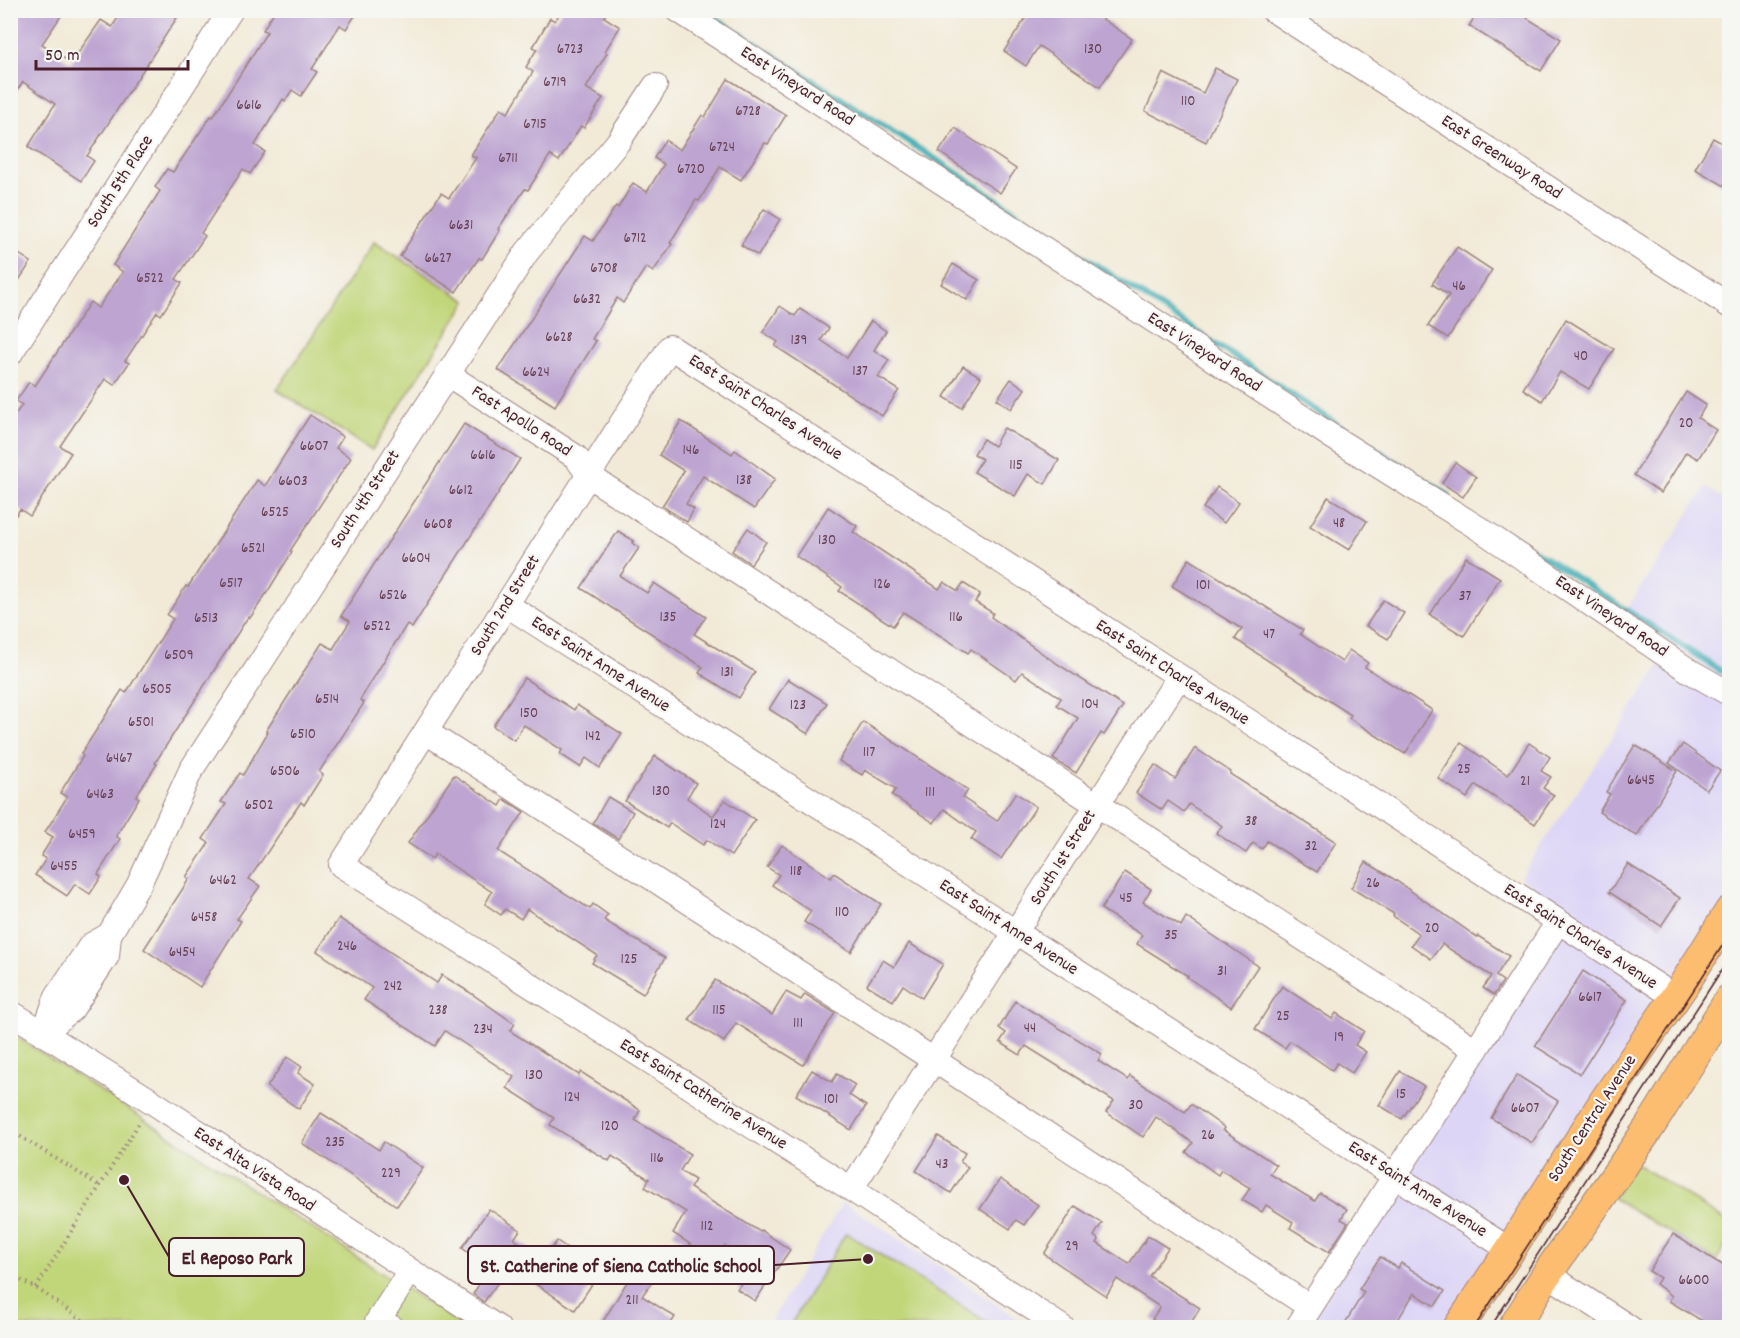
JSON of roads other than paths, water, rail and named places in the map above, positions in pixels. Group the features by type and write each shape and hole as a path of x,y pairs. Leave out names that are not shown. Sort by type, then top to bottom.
{"main road":[{"name":"South Central Avenue","path":"1458,1328 1730,911"},
{"path":"1513,1328 1547,1274 1724,1018"}],"street":[{"name":"South 5th Place","path":"10,354 231,10"},
{"name":"East Vineyard Road","path":"678,10 1334,438 1492,537 1688,670 1730,694"},
{"name":"East Greenway Road","path":"1273,10 1730,306"},
{"name":"South 4th Street","path":"43,1034 57,996 88,968 92,945 109,934 139,884 191,770 526,252 618,142 655,86"},
{"name":"South 2nd Street","path":"341,865 670,347"},
{"name":"East Saint Charles Avenue","path":"670,347 1675,997"},
{"name":"Fast Apollo Road","path":"447,374 576,457 589,476 1476,1050"},
{"name":"East Saint Anne Avenue","path":"507,605 1510,1250"},
{"name":"South 1st Street","path":"851,1189 1179,677"},
{"path":"426,732 934,1060 1310,1307"},
{"name":"East Saint Catherine Avenue","path":"341,865 851,1189 1063,1328"},
{"path":"1297,1328 1558,922"},
{"name":"East Alta Vista Road","path":"10,1012 148,1099 498,1328"},
{"path":"393,1328 377,1322 410,1271"},
{"path":"1547,1274 1630,1328"}],"waterway":[{"path":"703,10 968,180 1309,406 1448,495"},
{"path":"1510,535 1721,671"}],"tram line":[{"path":"1474,1328 1730,934"},
{"path":"1490,1328 1730,957"}],"place":[{"name":"El Reposo Park","path":"124,1180"},
{"name":"St. Catherine of Siena Catholic School","path":"868,1259"}]}
